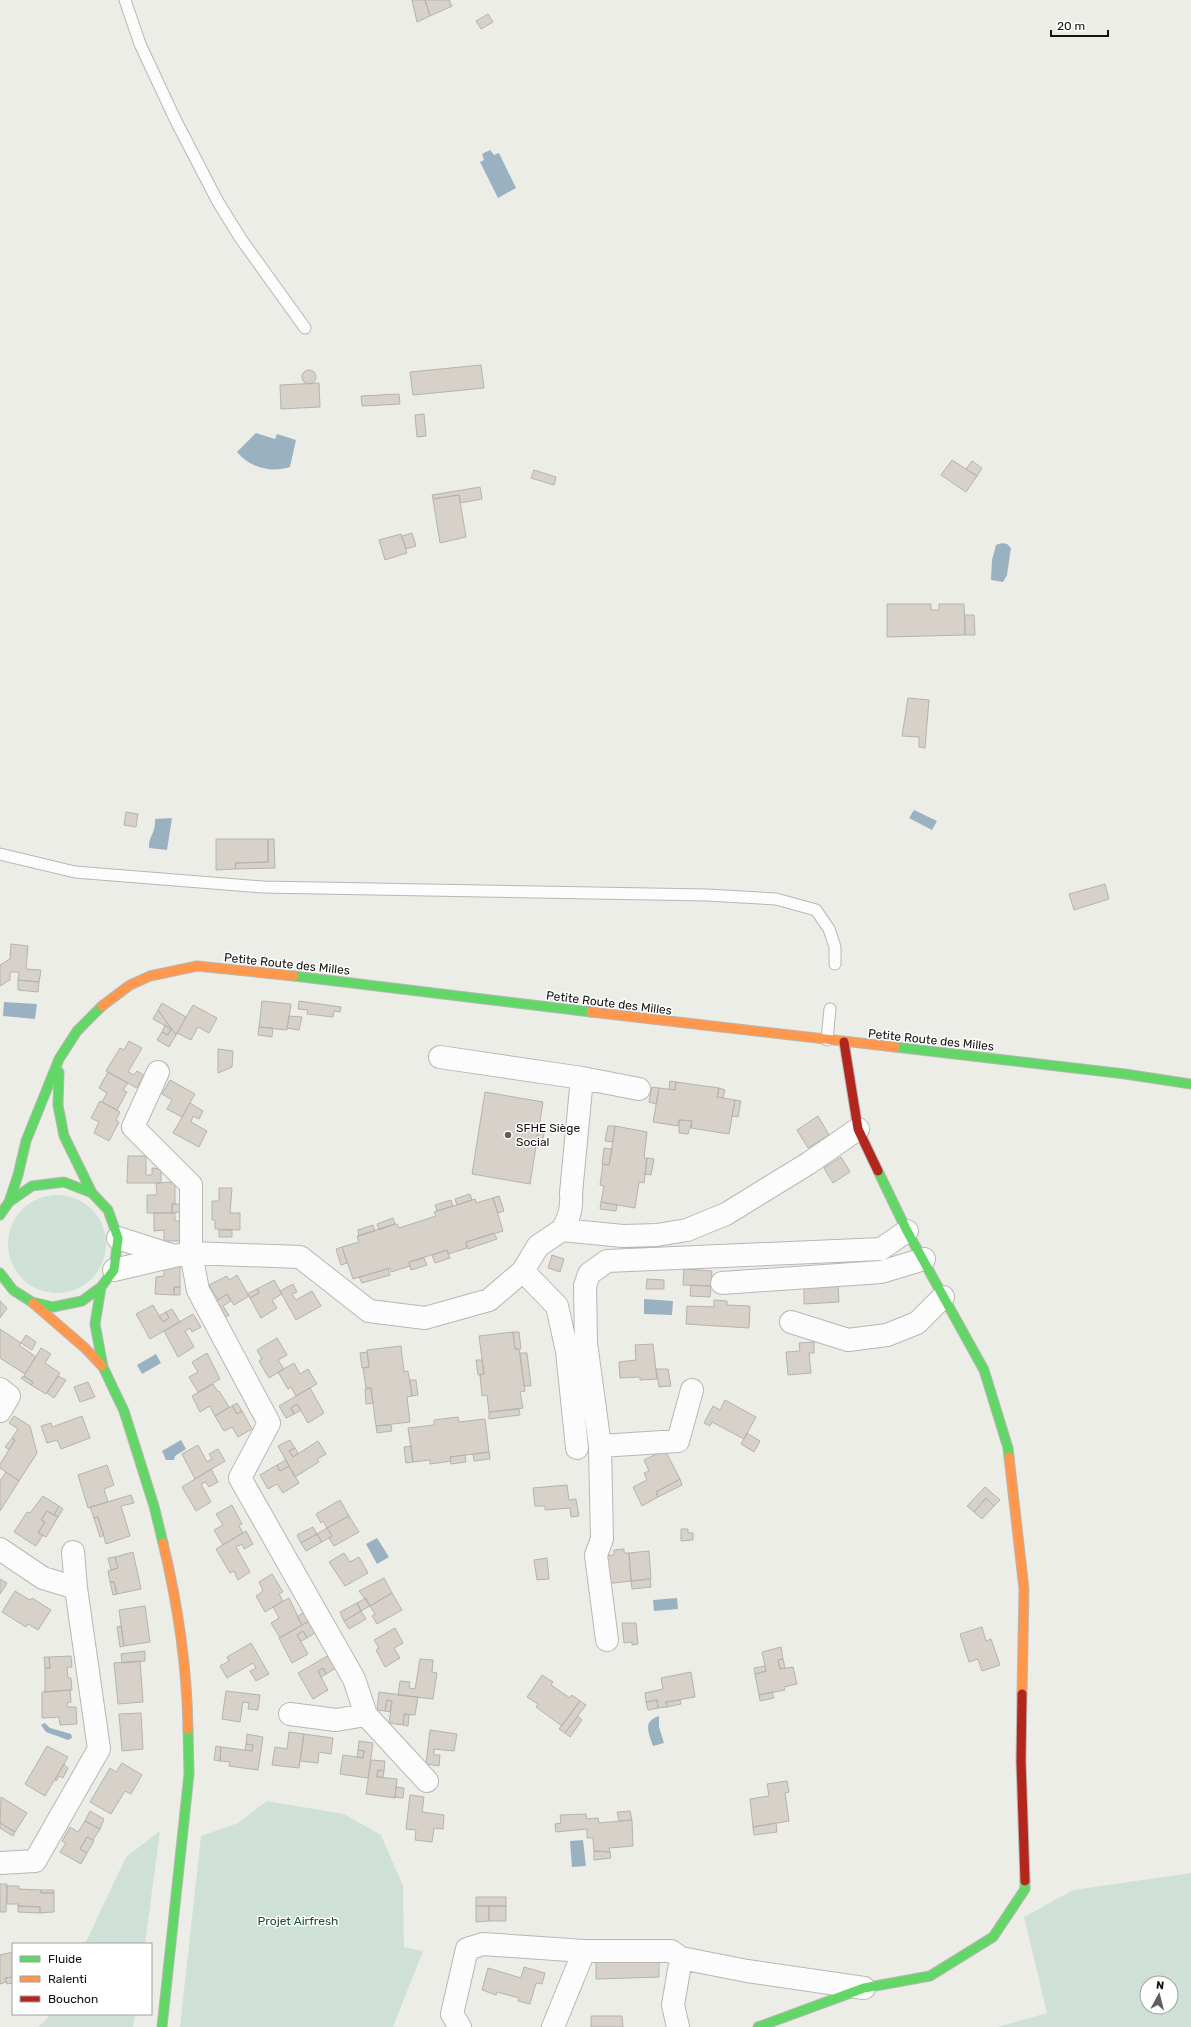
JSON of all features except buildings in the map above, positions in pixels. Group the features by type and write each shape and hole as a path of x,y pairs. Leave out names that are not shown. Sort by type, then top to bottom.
{"main road":[{"name":"Petite Route des Milles","path":"10,1202 26,1141 59,1059 77,1031 109,999 130,985 150,976 197,966 256,971 827,1040 1125,1074 1191,1084"},
{"path":"758,2027 864,1988 930,1976 993,1937 1025,1889 1021,1761 1024,1589 1008,1448 984,1370 943,1297 924,1259 907,1231 858,1129 844,1042"},
{"path":"32,1302 53,1307 82,1301 102,1287 114,1270 118,1238 108,1210 92,1193 64,1136 58,1105 59,1059"},
{"path":"0,1215 10,1202 32,1186 64,1182 92,1193"},
{"path":"0,1273 13,1290"},
{"path":"0,1286 13,1290 32,1302 85,1348 103,1367"},
{"path":"102,1287 95,1324 103,1367 124,1411 154,1506 172,1581 187,1681 189,1774 162,2027"}],"street":[{"path":"440,1057 582,1078 639,1089"},
{"path":"158,1072 133,1127 191,1185 182,1255 198,1290 269,1423 240,1478 354,1679 366,1715 427,1781"},
{"path":"114,1270 182,1255 300,1257 369,1312 425,1318 489,1300 523,1271 538,1246 562,1230 568,1220 572,1207 571,1192 582,1078"},
{"path":"562,1230 624,1236 658,1235 687,1230 726,1214 809,1163 858,1129"},
{"path":"607,1640 596,1556 602,1539 600,1446 586,1343 585,1286 589,1274 607,1260 881,1249 907,1231"},
{"path":"118,1238 182,1255"},
{"path":"722,1283 881,1272 924,1259"},
{"path":"523,1271 557,1306 567,1351 577,1448"},
{"path":"791,1322 848,1340 887,1335 917,1323 943,1297"},
{"path":"0,1389 9,1396 0,1411"},
{"path":"600,1446 678,1440 692,1390"},
{"path":"0,1549 43,1578 76,1588"},
{"path":"0,1863 36,1861 99,1749 72,1552"},
{"path":"290,1714 336,1720 366,1715"},
{"path":"460,2027 452,2014 467,1949 483,1944 584,1951 672,1951 681,1958 747,1971 864,1988"},
{"path":"553,2027 584,1951"},
{"path":"678,2027 673,2005 681,1958"}],"lane":[{"path":"125,0 140,44 175,119 218,202 241,239 304,328"},
{"path":"0,854 75,872 263,887 714,895 776,899 816,910 830,929 835,947 835,964"},
{"path":"827,1040 830,1009"}],"green space":[{"path":"57,1195 76,1199 92,1209 102,1225 106,1244 102,1263 92,1279 76,1289 57,1293 38,1289 22,1279 12,1263 8,1244 12,1225 22,1209 38,1199"},
{"name":"Projet Airfresh","path":"267,1801 344,1814 381,1835 403,1886 404,1947 423,1951 393,2027 180,2027 201,1836 238,1823"},
{"path":"160,1831 145,1943 85,1943 126,1857"},
{"path":"1191,1873 1191,2027 998,2027 1047,2013 1024,1917 1073,1890"},
{"path":"49,2015 135,2015 133,2027 38,2027"}],"water":[{"path":"490,150 494,155 499,153 516,188 498,198 480,162 484,160 482,154"},
{"path":"256,433 275,439 277,434 296,440 290,467 283,469 262,468 248,462 237,452"},
{"path":"1002,543 1007,544 1011,548 1007,575 1003,582 991,580 992,560 996,545"},
{"path":"914,810 937,821 932,830 909,818"},
{"path":"172,818 167,850 149,848 155,819"},
{"path":"4,1002 37,1004 35,1019 3,1016"},
{"path":"644,1299 673,1301 672,1315 644,1314"},
{"path":"156,1354 161,1363 142,1374 137,1365"},
{"path":"181,1440 186,1449 175,1456 174,1460 166,1460 162,1451"},
{"path":"377,1538 389,1557 377,1564 366,1544"},
{"path":"677,1598 678,1609 654,1611 653,1600"},
{"path":"659,1716 659,1727 664,1743 653,1746 648,1728 650,1721"},
{"path":"45,1723 50,1728 71,1734 72,1738 68,1740 46,1732 41,1725"},
{"path":"583,1840 586,1866 572,1867 570,1841"}],"traffic: fast":[{"path":"294,976 591,1012"},
{"path":"9,1202 18,1175 26,1141 59,1059 77,1031 102,1006"},
{"path":"895,1047 1125,1074 1191,1084"},
{"path":"59,1072 58,1105 64,1136 92,1193"},
{"path":"878,1171 907,1231 984,1370 1008,1448 1009,1457"},
{"path":"0,1215 9,1202 32,1186 64,1182 92,1193 108,1210 118,1238 114,1270 101,1287 82,1301 53,1307 32,1302 13,1290 0,1273"},
{"path":"101,1287 95,1324 103,1367 124,1411 154,1506 163,1543"},
{"path":"162,2027 189,1774 188,1729"},
{"path":"758,2027 864,1988 930,1976 993,1937 1025,1889 1025,1881"}],"traffic: slow":[{"path":"102,1006 130,985 150,976 197,966 294,976"},
{"path":"591,1012 895,1047"},
{"path":"33,1303 85,1348 102,1366"},
{"path":"1009,1457 1024,1589 1022,1694"},
{"path":"163,1543 181,1636 186,1682 188,1729"}],"traffic: jam":[{"path":"844,1042 858,1129 878,1171"},
{"path":"1022,1694 1021,1761 1025,1881"}],"place":[{"name":"SFHE Siège Social","path":"508,1135"}]}
